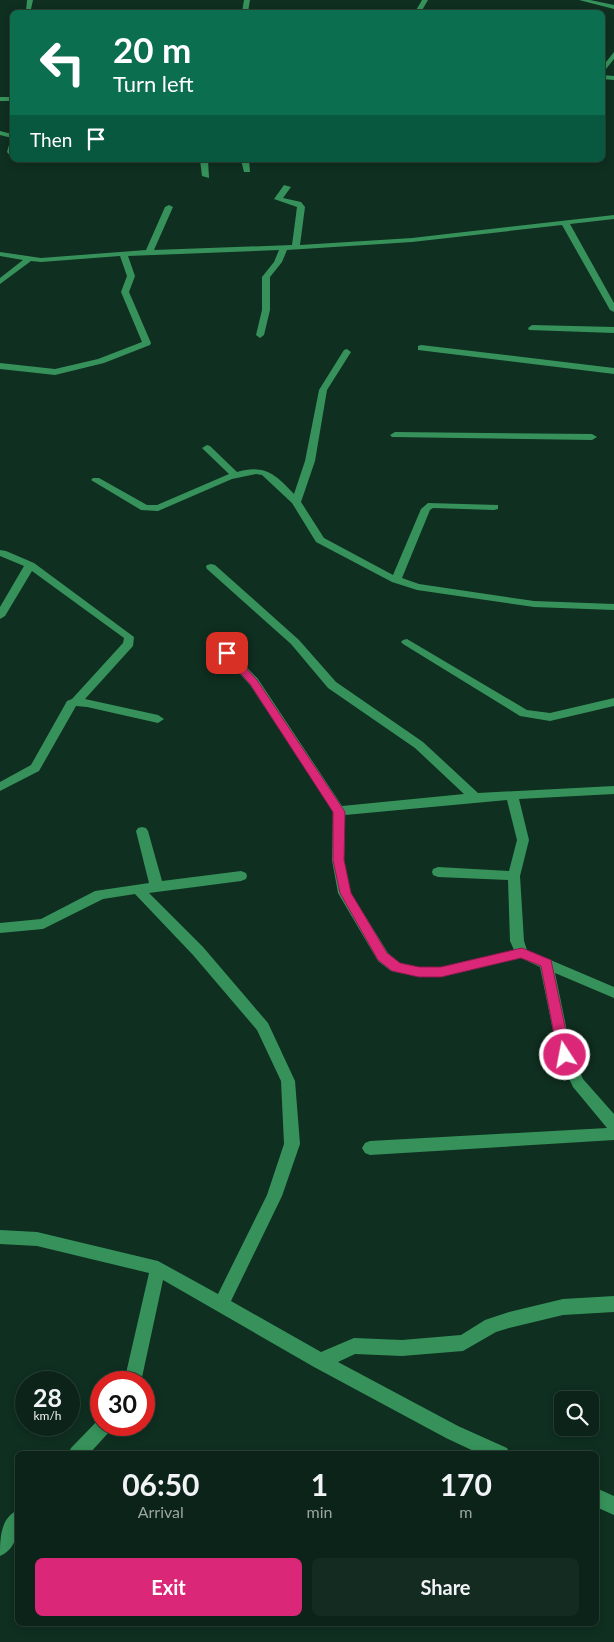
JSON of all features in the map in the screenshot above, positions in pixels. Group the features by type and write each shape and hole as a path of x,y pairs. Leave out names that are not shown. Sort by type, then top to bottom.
{"street":[{"path":"586,0 614,7"},
{"path":"605,68 614,54"},
{"path":"204,162 206,176"},
{"path":"245,162 247,170"},
{"path":"288,187 278,199 298,204 301,207 296,247"},
{"path":"149,252 169,207"},
{"path":"0,254 41,260 124,253 296,247 412,240 614,216"},
{"path":"566,222 614,310"},
{"path":"260,335 266,310 266,277 278,262 284,247"},
{"path":"0,366 55,372 100,361 147,343 125,292 131,276 124,253"},
{"path":"0,282 30,258"},
{"path":"532,328 614,330"},
{"path":"421,348 614,371"},
{"path":"296,502 310,461 323,390 347,352"},
{"path":"395,435 592,437"},
{"path":"207,448 235,475"},
{"path":"96,480 145,508 158,508 235,475 252,470 267,474 296,502 320,540 396,580 417,587 534,604 614,607"},
{"path":"396,580 426,509 431,505 494,507"},
{"path":"0,787 35,768 71,704 76,702 129,644 129,638 30,565 2,553"},
{"path":"0,616 30,565"},
{"path":"211,567 295,642 332,686 419,745 475,797"},
{"path":"407,642 524,713 550,717 614,702"},
{"path":"227,653 254,682 339,812 338,860 346,893 382,957 396,967 419,972 441,972 522,953 614,993"},
{"path":"76,702 158,719"},
{"path":"339,812 475,797 614,790"},
{"path":"512,795 523,840 514,876 517,941 522,953"},
{"path":"142,831 157,887"},
{"path":"438,872 514,876"},
{"path":"0,928 42,924 100,894 241,876"},
{"path":"138,889 198,951 264,1027 288,1081 292,1144 274,1196 221,1304"},
{"path":"546,963 565,1055 578,1083 614,1125"},
{"path":"370,1148 614,1134"},
{"path":"0,1237 37,1239 158,1268 320,1361 452,1432 494,1451"},
{"path":"135,1371 158,1268"},
{"path":"320,1361 354,1346 402,1348 463,1343 491,1326 509,1320 563,1307 614,1304"},
{"path":"80,1451 94,1436"},
{"path":"599,1498 614,1506"},
{"path":"0,1547 15,1523"}],"route":[{"path":"227,653 254,682 339,812 338,860 346,893 382,957 396,967 419,972 441,972 522,953 546,963 565,1055"}]}
